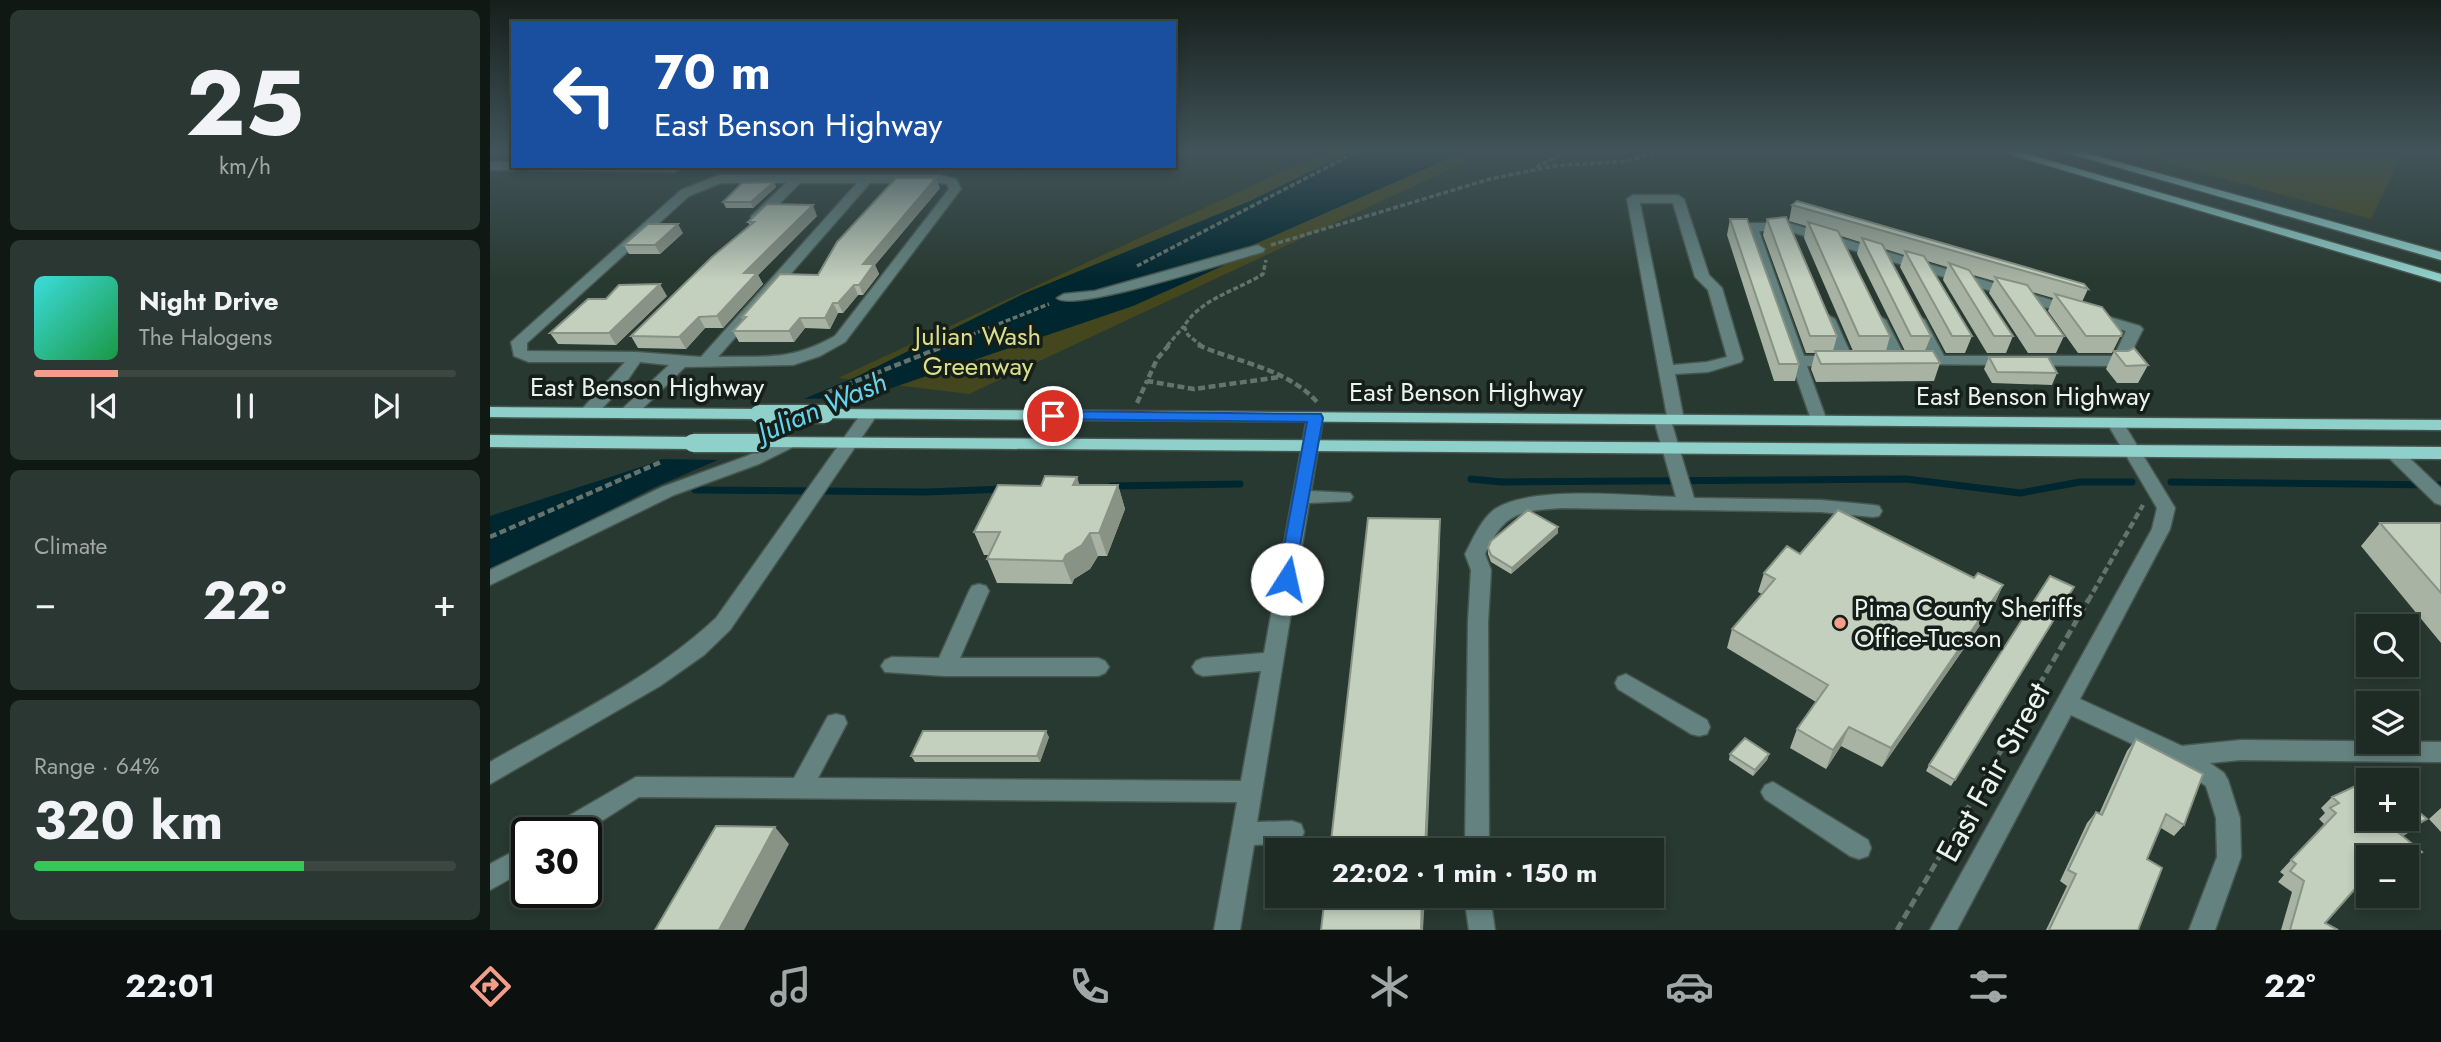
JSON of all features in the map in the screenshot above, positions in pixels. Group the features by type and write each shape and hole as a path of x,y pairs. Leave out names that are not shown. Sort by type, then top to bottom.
{"main road":[{"path":"2152,193 2441,278"},
{"path":"2220,193 2441,256"},
{"name":"East Benson Highway","path":"490,412 2441,425"},
{"name":"East Benson Highway","path":"490,441 2441,453"}],"street":[{"path":"685,193 519,342 519,353 529,357 636,357 681,362 793,360 815,353 840,339 952,193"},
{"path":"750,226 783,193"},
{"path":"706,361 854,193"},
{"path":"1666,370 1708,367 1735,359 1715,288 1702,276 1678,199 1633,199 1666,370 1672,448 1683,489"},
{"path":"1819,421 1751,227 1789,227 2135,329 2119,361 2068,355 1978,355 1938,360 1893,361 1870,301"},
{"path":"1789,227 1800,251"},
{"path":"1840,242 1852,266"},
{"path":"1064,299 1096,295 1258,249"},
{"path":"1884,255 1896,278"},
{"path":"1924,267 1939,290"},
{"path":"1971,281 1986,303"},
{"path":"2028,298 2043,319"},
{"path":"1798,361 1852,361 1820,300"},
{"path":"1908,302 1938,360"},
{"path":"617,357 636,339"},
{"path":"588,413 619,381 636,357"},
{"path":"627,414 681,362"},
{"path":"490,774 652,680 697,649 723,624 752,586 869,415"},
{"path":"1227,930 1315,418"},
{"name":"East Fair Street","path":"1943,930 2161,529 2166,508 2115,423"},
{"path":"490,578 668,491 753,460 787,443"},
{"path":"2394,453 2437,496"},
{"path":"1477,838 1478,622 1481,570 1475,554 1490,524 1503,512 1536,502 1683,489 1873,511"},
{"path":"1301,497 1344,497"},
{"path":"945,667 979,591"},
{"path":"1203,667 1273,661"},
{"path":"892,666 1098,667"},
{"path":"1626,682 1699,727"},
{"path":"2067,703 2181,757 2216,780 2228,818 2229,857 2202,930"},
{"path":"801,788 836,723"},
{"path":"2181,757 2241,750 2441,752"},
{"path":"588,817 636,787 1251,792"},
{"path":"1773,792 1859,848"},
{"path":"1244,834 1292,832"},
{"path":"490,878 511,865"},
{"path":"1479,908 1482,930"}],"path":[{"path":"1127,271 1276,193"},
{"path":"1281,377 1236,386 1194,388 1147,382 1157,359 1189,316 1263,274 1266,261 1258,249 1442,193"},
{"path":"822,395 1064,299"},
{"path":"1184,326 1188,335 1209,350 1281,377 1314,397 1318,404 1315,418"},
{"path":"490,537 673,457"},
{"path":"1897,930 2141,506 2158,495"}],"green space":[{"name":"Julian Wash Greenway","path":"1236,193 1398,193 969,394 838,378"},
{"path":"2278,193 2383,193 2371,219"}],"water":[{"name":"Julian Wash","path":"1265,193 1370,193 1246,248 1245,256 1133,306 865,397 655,487 490,571 490,516 647,465 856,377 1023,294"}],"pier":[{"path":"862,398 721,460 655,459 796,399"}],"building":[{"path":"732,193 761,193 751,202 723,202"},
{"path":"882,193 923,193 863,264 874,264 859,285 854,285 838,303 833,303 825,318 800,318 789,331 733,331 780,274 818,275 837,242"},
{"path":"1797,201 2084,284 2088,289 1792,205"},
{"path":"767,204 813,205 744,273 757,273 717,316 699,317 679,337 631,336 712,257 754,222 748,222"},
{"path":"1786,217 1837,336 1810,336 1767,219"},
{"path":"1730,219 1747,219 1799,364 1779,364"},
{"path":"1808,222 1838,231 1890,336 1859,336"},
{"path":"648,224 678,224 655,245 624,245"},
{"path":"1862,238 1882,244 1931,336 1911,336"},
{"path":"1905,251 1924,256 1972,336 1952,336"},
{"path":"1949,263 1969,270 2013,336 1994,336"},
{"path":"1995,277 2027,285 2064,336 2036,336"},
{"path":"660,284 609,333 550,333 588,299 606,299 619,285"},
{"path":"2055,294 2102,307 2122,333 2121,336 2086,336"},
{"path":"2134,348 2148,365 2126,366 2114,351"},
{"path":"1815,351 1933,351 1940,363 1821,364"},
{"path":"1989,357 2048,357 2057,373 1997,372"},
{"path":"1045,476 1077,477 1073,485 1118,485 1099,533 1090,533 1082,545 1066,555 1063,561 987,559 1000,532 974,532 998,485 1041,486"},
{"path":"1528,510 1558,527 1512,568 1491,555 1488,548 1491,541"},
{"name":"Pima County Sheriffs Office-Tucson","path":"1838,510 1974,578 1978,573 2003,585 1891,748 1849,727 1833,750 1797,729 1828,685 1732,629 1775,579 1764,573 1787,546 1800,554"},
{"path":"1368,518 1440,519 1426,838 1331,838"},
{"path":"2380,523 2441,523 2441,593"},
{"path":"2050,576 2074,587 1955,780 1929,765"},
{"path":"923,731 1046,731 1037,756 911,756"},
{"path":"1745,738 1769,754 1755,770 1730,754"},
{"path":"2136,739 2203,774 2184,825 2166,814 2147,859 2162,868 2138,930 2049,930 2076,874 2068,870 2096,812 2102,815"},
{"path":"2356,786 2356,831 2403,831 2399,833 2414,845 2356,845 2356,888 2325,923 2338,930 2290,930 2304,881 2290,871 2296,864 2291,860 2336,813 2330,808 2339,803 2332,797"},
{"path":"2419,812 2427,819 2419,823"},
{"path":"716,826 775,827 719,930 655,930"},
{"path":"1324,908 1422,908 1421,930 1321,930"}],"waterway":[{"path":"1471,479 1502,482 1906,479 2020,493 2080,482 2132,482"},
{"path":"2171,482 2441,485"},
{"path":"1111,486 1240,484"},
{"path":"695,490 927,492 1005,489"}],"place":[{"name":"Pima County Sheriffs Office-Tucson","path":"1840,623"}],"route":[{"path":"1053,416 1315,418 1287,579"}]}
